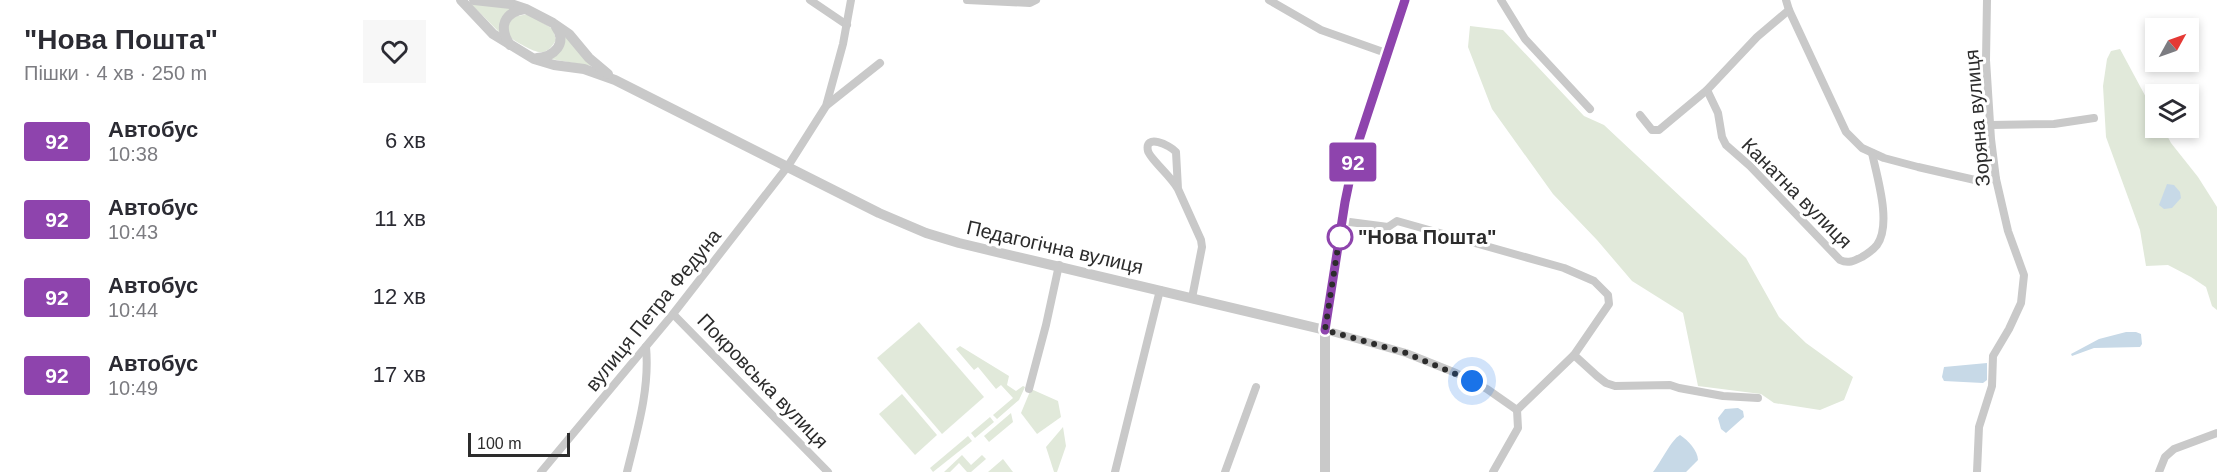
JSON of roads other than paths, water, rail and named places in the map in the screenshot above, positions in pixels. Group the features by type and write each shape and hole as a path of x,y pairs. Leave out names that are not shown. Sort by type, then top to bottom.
{"street":[{"path":"461,0 494,34 534,58 554,65 584,69 615,80"},
{"path":"474,0 511,4 553,23 569,34 589,58 615,80"},
{"path":"810,0 847,25"},
{"path":"826,106 847,25 851,0"},
{"path":"967,0 1030,3 1036,0"},
{"path":"1269,0 1321,30 1386,53"},
{"path":"1325,472 1325,330 1342,220 1356,149 1405,0"},
{"path":"1501,0 1525,39 1590,109"},
{"path":"1786,0 1846,132 1862,148 1884,158 1975,180 1996,179"},
{"name":"Зоряна вулиця","path":"1977,472 1979,427 1992,386 1993,356 2021,303 2024,284 2022,266 2008,231 1996,179 1986,60 1987,0"},
{"path":"511,46 505,37 505,23 512,13 526,9"},
{"path":"1640,115 1652,130 1659,130 1707,90 1757,37 1789,10"},
{"path":"534,58 550,56 558,49 561,37 553,23"},
{"path":"826,106 880,63"},
{"name":"Педагогічна вулиця","path":"615,80 879,213 926,233 959,243 1325,330"},
{"name":"Канатна вулиця","path":"1707,90 1718,113 1726,146 1750,166 1845,263 1872,251 1881,238 1883,220 1881,192 1872,153"},
{"name":"вулиця Петра Федуна","path":"541,472 673,314 788,166 826,106"},
{"path":"1991,125 2054,124 2094,118"},
{"path":"1178,189 1176,152 1168,144 1153,141 1147,148 1149,154 1166,171 1178,189 1201,240 1202,247 1192,298"},
{"path":"1342,220 1388,227 1397,221 1554,265 1594,281 1608,295 1609,304 1574,354 1516,410"},
{"path":"1029,389 1059,265"},
{"path":"1115,472 1160,290"},
{"name":"Покровська вулиця","path":"673,314 827,472"},
{"path":"1325,330 1406,353 1456,373 1487,389 1516,410 1518,428 1493,472"},
{"path":"627,472 643,406 646,347"},
{"path":"1574,354 1597,376 1615,386 1670,385 1697,392 1758,398"},
{"path":"1225,472 1256,387"},
{"path":"2159,472 2169,452 2217,433"}],"water":[{"path":"2167,184 2174,185 2180,192 2181,198 2172,208 2164,209 2159,205"},
{"path":"2126,332 2141,334 2140,347 2094,348 2072,356 2071,354 2099,339"},
{"path":"1987,363 1987,380 1983,383 1944,381 1942,377 1944,367"},
{"path":"1738,408 1743,411 1744,417 1726,433 1721,429 1718,418 1725,409"},
{"path":"1680,435 1692,446 1698,460 1686,472 1653,472 1670,446"}],"place":[{"name":"\"Нова Пошта\"","path":"1340,237"}]}
